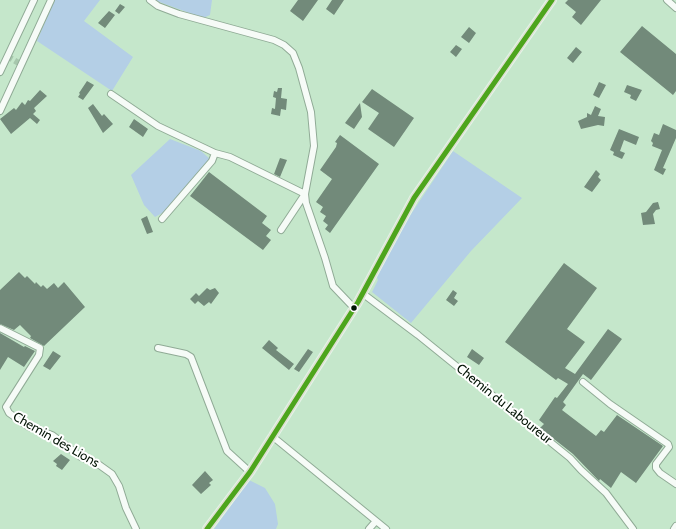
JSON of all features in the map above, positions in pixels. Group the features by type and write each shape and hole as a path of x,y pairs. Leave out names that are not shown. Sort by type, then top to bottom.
{"main road":[{"path":"208,529 250,472 354,308 414,198 552,0"}],"street":[{"path":"0,72 34,0"},
{"path":"0,112 51,0"},
{"path":"150,0 158,6 179,14 274,40 293,52 311,112 314,146 305,194 306,203 326,258 333,286 354,308"},
{"path":"667,0 676,8"},
{"path":"111,94 158,126 215,153 230,157 305,194"},
{"path":"162,219 212,161 215,153"},
{"path":"281,230 305,194"},
{"name":"Chemin du Laboureur","path":"362,293 418,335 570,458 580,470 606,493 633,529"},
{"name":"Chemin des Lions","path":"0,328 40,348 39,355 6,407 9,413 29,427 52,435 81,457 98,464 112,474 119,486 126,508 136,529"},
{"path":"158,348 186,354 191,357 226,451 250,472"},
{"path":"583,382 598,395 668,444 668,447 656,464 656,468 660,473 676,484"},
{"path":"272,436 386,529"},
{"path":"369,529 376,521"}],"shaded area":[{"path":"54,0 100,0 84,21 133,57 112,91 37,41"},
{"path":"154,0 212,0 210,15 203,18"},
{"path":"170,139 201,151 210,159 164,212 155,217 144,205 131,175"},
{"path":"453,151 522,198 471,251 411,323 372,292 378,280 376,275 409,217"},
{"path":"249,480 265,488 275,504 278,524 276,529 214,529"}],"building":[{"path":"298,0 318,0 303,21 290,11"},
{"path":"332,0 344,0 334,15 326,9"},
{"path":"568,0 601,0 581,25 572,17 576,12 565,3"},
{"path":"120,4 125,7 119,14 115,11"},
{"path":"109,11 115,15 105,28 98,23"},
{"path":"642,26 676,54 676,91 673,95 620,52"},
{"path":"469,27 476,33 469,43 461,37"},
{"path":"456,45 462,49 456,57 450,52"},
{"path":"576,47 582,52 573,63 567,58"},
{"path":"87,81 94,85 83,100 78,97"},
{"path":"599,82 606,85 599,98 593,95"},
{"path":"627,85 642,90 636,101 630,98 631,95 624,92"},
{"path":"278,88 282,88 281,98 287,99 286,110 281,109 280,116 271,114 272,108 275,109 276,98 273,97 274,91 277,92"},
{"path":"372,89 414,118 394,147 368,129 379,113 362,102"},
{"path":"40,90 47,96 34,108 36,111 33,114 40,120 37,124 30,118 11,134 0,119 14,108 16,110 22,102 25,105 28,100 30,101"},
{"path":"360,103 362,117 354,129 345,123"},
{"path":"93,104 102,116 104,114 113,124 103,133 88,108"},
{"path":"595,106 601,109 598,116 605,117 604,126 598,125 581,129 578,121 587,117 587,113 591,115"},
{"path":"134,119 148,129 143,137 129,127"},
{"path":"663,124 676,130 676,138 663,168 666,169 663,175 654,170 662,150 652,146 653,143 651,141 654,133 659,135"},
{"path":"619,129 639,137 636,145 624,140 620,151 625,153 622,159 613,155 614,152 610,150"},
{"path":"340,135 379,164 330,233 325,229 328,225 323,221 326,216 320,212 323,207 316,202 332,179 320,170 336,147 337,143 335,142"},
{"path":"280,158 287,160 280,177 274,174"},
{"path":"596,170 600,174 598,177 601,180 592,192 584,187"},
{"path":"209,172 267,216 262,223 271,230 266,236 271,240 263,250 190,196"},
{"path":"658,202 660,209 656,210 653,214 655,224 643,225 641,213 646,212 653,203"},
{"path":"147,216 153,232 147,234 141,219"},
{"path":"564,263 597,288 567,329 585,342 565,368 575,374 608,329 622,339 591,380 583,374 563,402 566,405 562,410 596,436 601,430 604,432 617,415 663,446 636,483 621,472 611,488 600,479 599,481 573,454 540,428 544,424 539,420 555,397 557,398 568,384 558,378 556,380 505,342"},
{"path":"19,272 25,278 27,276 35,284 36,282 41,287 43,285 47,289 54,283 58,288 64,282 85,307 44,346 30,338 31,336 20,325 14,330 0,324 0,290"},
{"path":"207,288 210,290 215,288 219,293 211,304 209,302 204,306 198,301 195,304 190,299 196,293 199,296"},
{"path":"453,290 457,293 454,298 458,301 454,306 446,300"},
{"path":"0,333 24,347 25,346 35,351 24,367 8,357 0,370"},
{"path":"269,340 278,348 276,350 294,364 289,370 262,348"},
{"path":"308,349 313,352 299,372 294,369"},
{"path":"472,349 484,358 479,365 467,357"},
{"path":"53,351 61,356 50,370 43,366"},
{"path":"61,454 70,460 62,470 56,466 57,464 53,461"},
{"path":"205,471 213,480 209,483 211,485 201,494 192,485"}],"tunnel":[{"path":"7,56 22,65"}],"transit line":[{"path":"207,529 250,472 358,302 414,198 552,0"}]}
